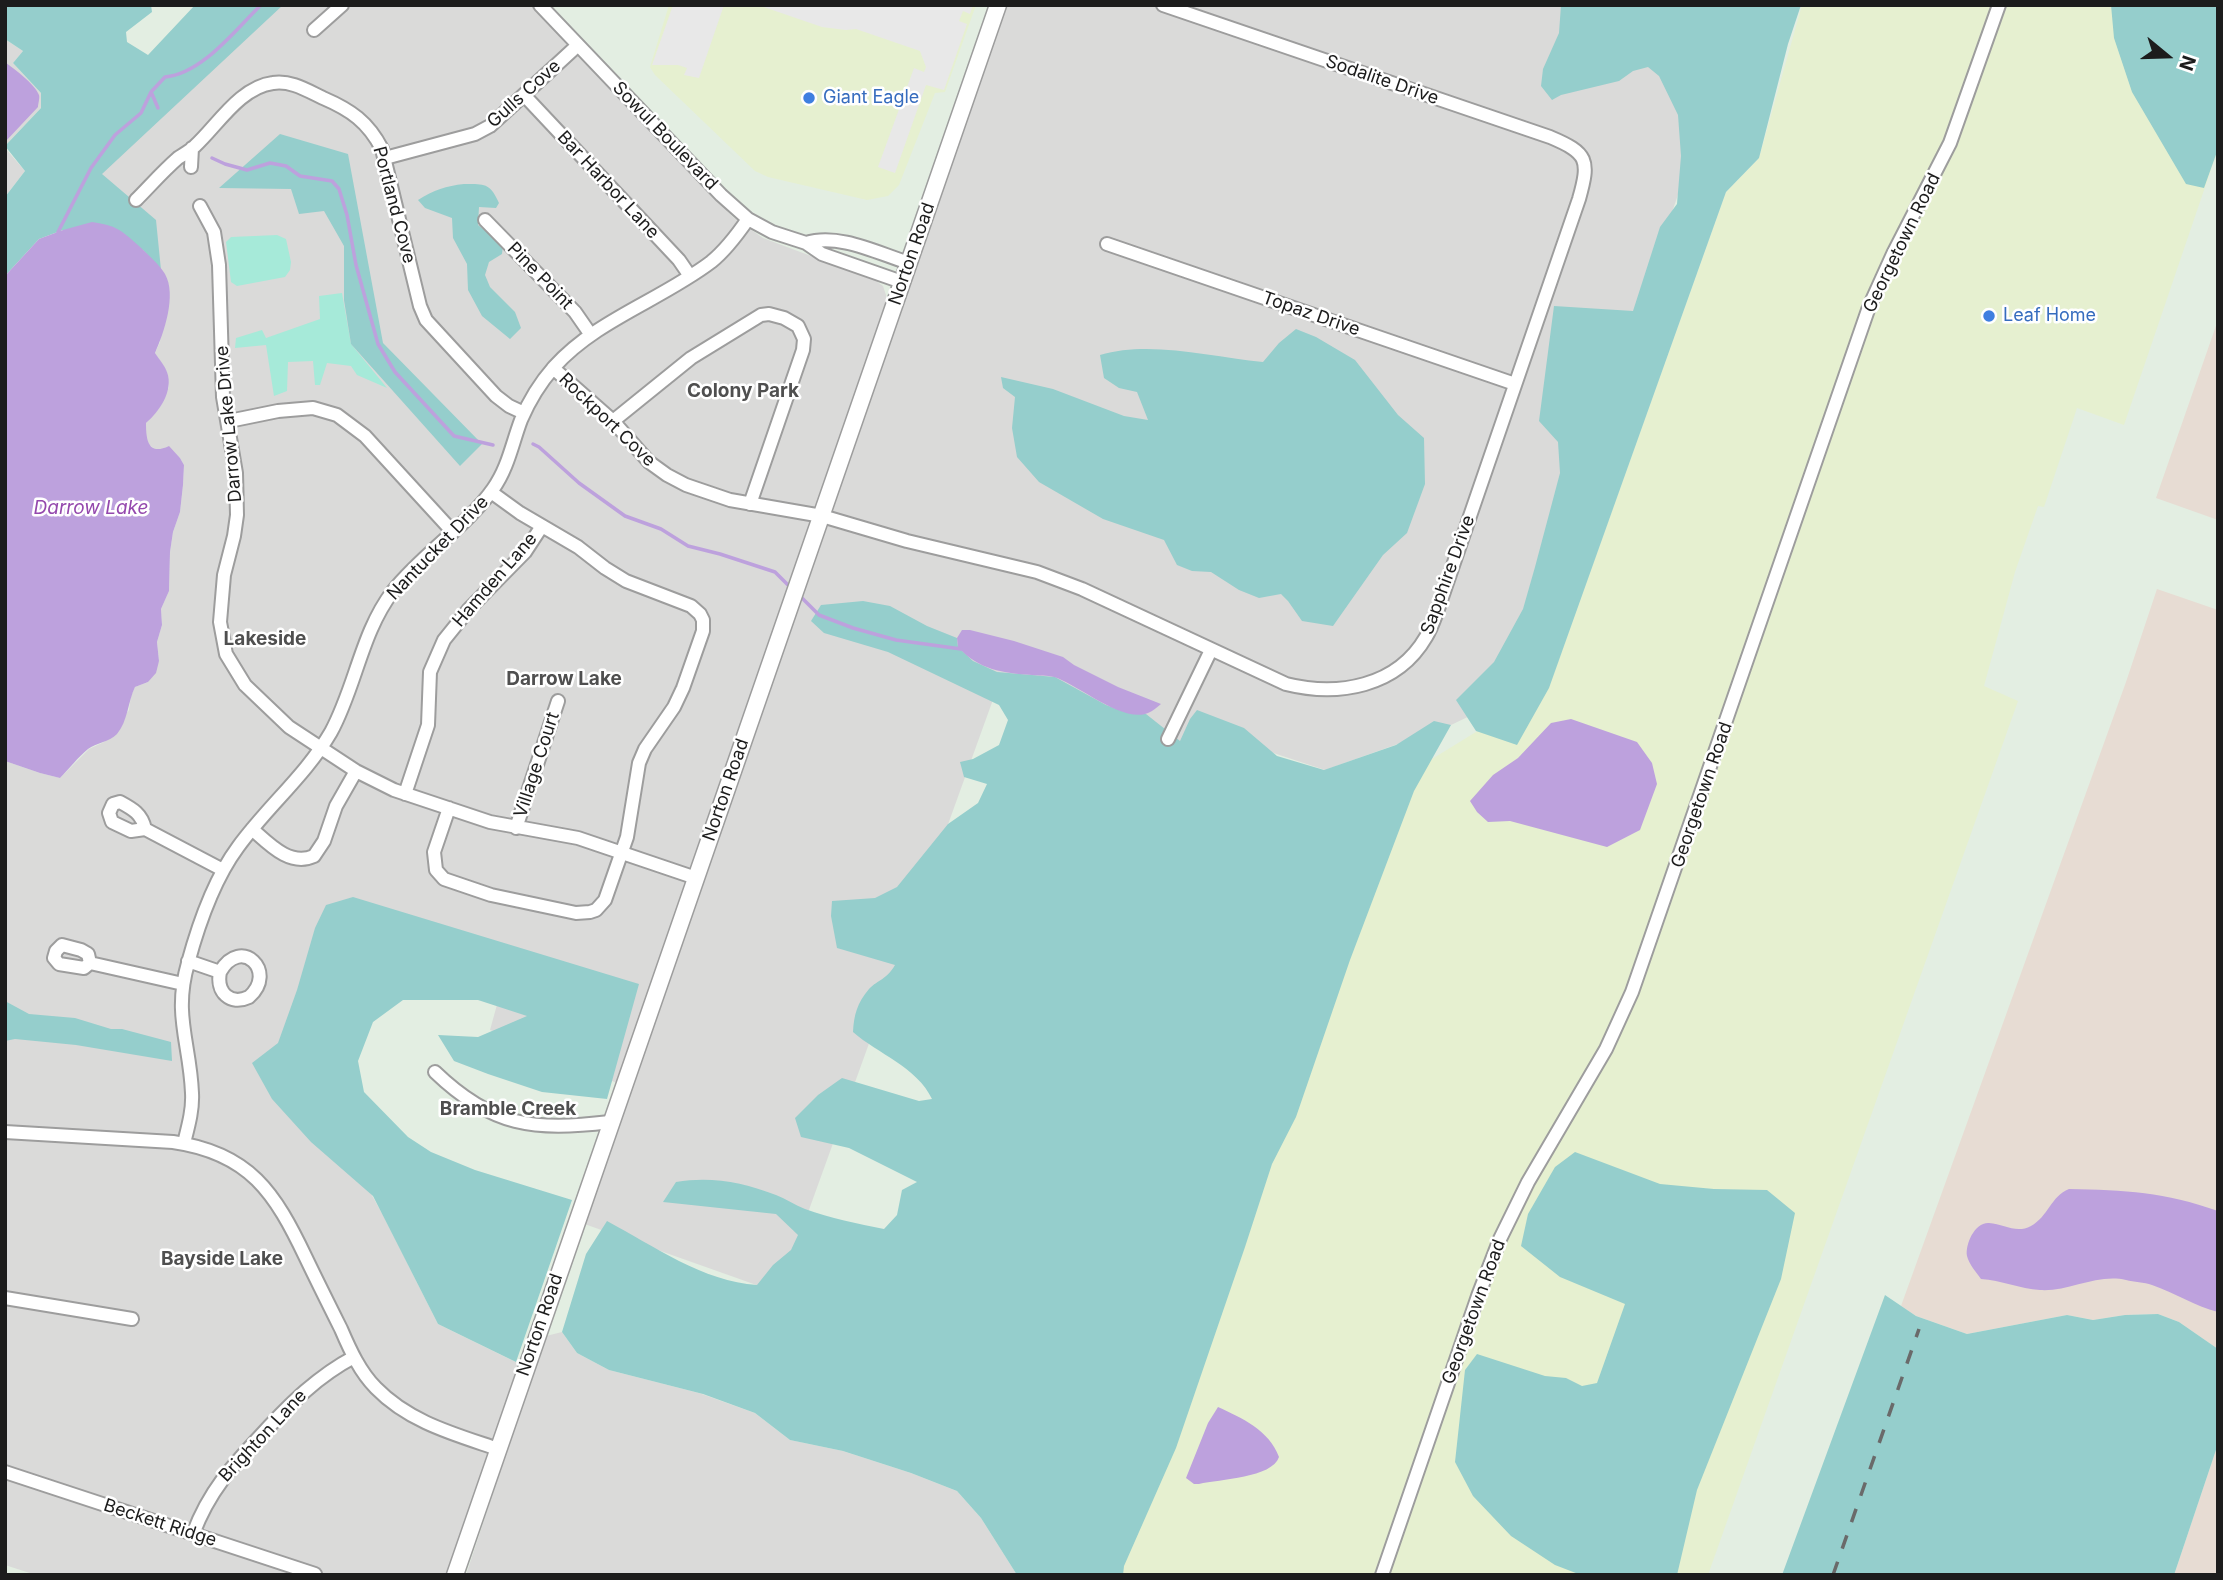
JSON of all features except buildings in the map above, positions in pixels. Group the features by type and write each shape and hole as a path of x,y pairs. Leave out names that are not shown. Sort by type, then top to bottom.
{"street":[{"path":"314,30 342,5"},
{"name":"Sowul Boulevard","path":"540,5 721,195 748,219 772,232 806,243 822,254 902,282"},
{"name":"Norton Road","path":"455,1575 998,5"},
{"name":"Sodalite Drive","path":"1163,5 1550,137 1576,149 1582,156 1586,171"},
{"name":"Georgetown Road","path":"1382,1575 1474,1305 1500,1239 1528,1182 1606,1049 1640,974 1869,307 1950,144 1999,5"},
{"name":"Gulls Cove","path":"384,158 475,134 498,120 578,45"},
{"name":"Portland Cove","path":"136,200 213,125 250,92 264,85 279,82 293,85 349,110 362,119 374,134 384,158 426,320 496,396 524,413"},
{"name":"Bar Harbor Lane","path":"524,95 679,260 690,276"},
{"path":"191,167 192,148"},
{"name":"Sapphire Drive","path":"822,516 907,541 1045,575 1082,589 1286,684 1332,691 1353,688 1382,677 1409,659 1426,637 1437,612 1579,199 1586,171"},
{"name":"Darrow Lake Drive","path":"200,206 214,232 219,265 223,397 236,473 237,515 220,598 220,622 226,654 245,685 289,727 356,771 405,794 490,822 578,838 696,878"},
{"name":"Nantucket Drive","path":"184,1143 190,1119 192,1091 181,1007 188,961 223,870 252,829 321,748 342,709 362,650 382,608 407,575 491,492 507,463 524,413 536,390 553,368 591,335 690,276 720,254 748,219"},
{"name":"Pine Point","path":"485,220 575,312 591,335"},
{"name":"Sowul Boulevard","path":"806,243 818,239 832,240 909,262"},
{"name":"Topaz Drive","path":"1107,244 1515,384"},
{"path":"613,421 691,358 757,317 769,314 794,323 803,334 803,350 750,504"},
{"name":"Rockport Cove","path":"553,368 613,421 649,462 667,475 686,485 730,500 822,516"},
{"path":"229,421 278,411 313,408 337,415 365,436 452,531"},
{"path":"449,808 434,852 436,870 444,879 491,895 576,913 596,910 605,900 622,852 631,817 639,763 649,741 674,707 701,638 703,620 696,610 626,581 491,492"},
{"name":"Hamden Lane","path":"405,794 428,725 430,671 444,640 469,609 525,552 542,526"},
{"path":"1168,739 1211,650"},
{"name":"Village Court","path":"516,828 558,701"},
{"path":"252,829 284,855 298,859 314,856 324,841 336,806 356,771"},
{"path":"145,829 223,870"},
{"path":"188,961 220,972"},
{"path":"90,963 183,984"},
{"path":"435,1072 470,1103 512,1122 541,1127 610,1122"},
{"path":"5,1132 184,1143 228,1159 251,1174 268,1191 287,1219 354,1357 374,1387 400,1410 435,1427 498,1449"},
{"path":"5,1298 132,1319"},
{"name":"Brighton Lane","path":"193,1534 208,1499 233,1464 311,1384 354,1357"},
{"name":"Beckett Ridge","path":"5,1472 315,1574"}],"shaded area":[{"path":"5,5 151,5 152,12 126,32 127,42 148,55 195,5 283,5 102,174 156,220 161,270 143,250 63,230 39,239 5,276 5,197 25,171 5,146 41,108 41,93 13,63 23,51 5,39"},
{"path":"219,5 532,5 733,217 763,238 875,280 883,286 886,295 887,307 617,1083 490,1030 508,965 345,906 334,1128 383,1215 438,1324 526,1367 455,1575 36,1575 5,1565 5,761 60,778 89,749 104,742 129,710 135,687 148,682 159,661 157,642 162,625 161,609 169,591 170,552 180,512 183,485 184,465 180,458 172,451 155,449 149,445 146,438 146,423 160,407 169,387 167,372 155,353 160,342 165,275 123,231 76,152"},
{"path":"669,5 976,5 945,92 935,93 899,185 888,196 867,200 768,177 755,171 655,75 650,67"},
{"path":"673,5 724,5 699,78 684,75 687,68 678,65 652,65"},
{"path":"758,5 973,5 970,14 963,11 959,21 967,24 944,90 926,85 895,173 878,167 914,68 924,72 926,67 920,51 856,29 822,27"},
{"path":"998,5 1609,5 1729,46 1505,699 1451,725 1325,770 1234,740 1180,742 999,683 779,1293 576,1221"},
{"path":"1561,5 1801,5 1788,44 1759,158 1726,192 1549,688 1517,745 1476,731 1456,700 1494,662 1523,609 1560,473 1558,442 1539,421 1554,306 1633,311 1660,227 1677,204 1681,156 1678,115 1659,76 1648,67 1633,71 1619,81 1561,95 1552,100 1541,86 1543,69 1559,33"},
{"path":"1802,5 2218,5 2218,149 2124,425 2077,408 2044,507 2038,506 2015,572 1984,686 2018,701 1708,1575 1119,1575 1406,775 1549,687 1726,192 1759,158"},
{"path":"2111,5 2218,5 2218,149 2204,188 2186,184 2132,92 2114,38"},
{"path":"5,39 23,51 13,63 41,93 41,108 5,146"},
{"path":"280,134 348,154 383,343 482,444 460,466 351,344 344,300 344,246 324,211 299,214 291,189 219,188"},
{"path":"5,148 25,171 5,197"},
{"path":"464,184 490,188 499,203 496,208 479,207 478,225 503,245 502,254 489,262 485,275 490,287 515,312 521,328 510,339 482,316 468,290 467,264 453,238 452,218 425,208 418,200 440,189"},
{"path":"277,235 286,239 291,262 285,277 237,286 231,282 226,242 231,237"},
{"path":"342,293 351,344 387,388 357,375 351,366 327,363 320,385 315,385 313,361 288,362 287,391 274,396 266,345 235,348 236,338 262,330 266,338 320,319 319,296"},
{"path":"2218,320 2218,520 2156,498"},
{"path":"1296,329 1316,337 1355,360 1398,415 1424,438 1425,484 1407,533 1383,555 1333,626 1302,621 1281,594 1259,598 1239,590 1211,572 1192,571 1177,565 1164,540 1103,519 1039,482 1017,457 1012,428 1015,397 1003,388 1001,377 1053,389 1124,416 1148,420 1137,392 1119,388 1104,378 1100,355 1160,349 1263,362 1279,343"},
{"path":"2157,589 2218,610 2218,1349 2179,1322 2158,1314 2093,1320 2067,1315 1967,1334 1916,1316 1901,1306"},
{"path":"863,601 890,606 927,626 957,638 958,647 973,661 997,672 1055,677 1106,705 1122,711 1146,714 1180,741 1197,710 1244,728 1277,756 1324,770 1396,745 1434,721 1451,725 1414,791 1350,960 1296,1117 1272,1164 1176,1448 1124,1566 1123,1575 1017,1575 981,1518 957,1491 843,1451 790,1440 755,1413 703,1394 609,1370 577,1353 562,1332 586,1254 607,1221 698,1270 737,1282 757,1285 773,1265 791,1250 798,1235 776,1214 663,1202 676,1182 714,1180 739,1184 776,1195 815,1212 884,1229 897,1215 902,1190 917,1182 849,1148 801,1137 795,1118 818,1095 842,1078 919,1101 932,1099 917,1078 853,1032 855,1015 862,999 895,965 837,948 831,916 832,901 875,898 897,887 948,824 978,803 987,784 964,777 960,762 973,759 999,745 1008,720 999,705 888,652 824,633 811,621 821,605"},
{"path":"353,897 639,984 607,1099 542,1092 454,1061 438,1035 478,1037 527,1016 478,1000 403,1000 373,1022 358,1061 364,1092 408,1137 431,1152 475,1170 572,1200 516,1362 438,1324 373,1196 311,1142 272,1099 252,1063 278,1043 315,928 326,905"},
{"path":"5,1001 29,1014 75,1018 171,1042 172,1061 76,1045 15,1039 5,1041"},
{"path":"1575,1152 1660,1184 1767,1190 1795,1213 1781,1279 1697,1490 1677,1575 1581,1575 1555,1565 1511,1536 1473,1496 1455,1462 1465,1370 1477,1354 1545,1376 1566,1378 1582,1386 1597,1383 1625,1304 1560,1277 1521,1246 1528,1214 1555,1167"},
{"path":"1885,1295 1916,1316 1967,1334 2067,1315 2093,1320 2158,1314 2179,1322 2218,1349 2218,1444 2174,1575 1782,1575"},
{"path":"562,1332 577,1353 609,1370 699,1393 755,1413 790,1440 843,1451 957,1491 981,1518 1017,1575 466,1575 539,1353 546,1336"},
{"path":"2218,1444 2218,1575 2174,1575"}],"water":[{"path":"5,62 29,82 39,98 38,107 5,142"},
{"name":"Darrow Lake","path":"92,222 118,229 139,246 165,274 170,292 168,314 155,353 169,379 167,394 156,413 146,423 146,429 152,448 162,449 169,446 180,458 184,465 183,485 180,512 170,552 169,591 161,609 162,625 157,642 159,661 156,673 148,682 135,687 117,734 88,749 60,778 5,761 5,276 39,239"},
{"path":"962,630 1014,641 1063,657 1118,687 1161,704 1148,713 1126,713 1054,677 992,669 974,661 958,647 957,638"},
{"path":"1571,719 1637,742 1652,763 1657,784 1640,830 1607,847 1510,821 1488,822 1470,801 1493,775 1518,758 1551,723"},
{"path":"2069,1189 2145,1193 2218,1211 2218,1312 2152,1285 2115,1279 2040,1290 1981,1279 1967,1256 1969,1240 1975,1230 1989,1223 2015,1229 2031,1226 2042,1217 2058,1196"},
{"path":"1218,1407 1262,1432 1279,1457 1274,1464 1256,1473 1194,1484 1186,1478 1208,1423"}],"waterway":[{"path":"58,232 91,168 115,135 141,113 151,92 165,77 179,74 205,59 261,5"},
{"path":"152,94 158,108"},
{"path":"212,158 247,170 270,163 286,166 300,176 332,181 339,189 347,215 356,265 378,344 395,372 454,436 493,445"},
{"path":"533,444 579,483 625,516 661,529 688,546 775,572 788,585"},
{"path":"802,598 819,615 853,628 896,640 961,649"}],"railway":[{"path":"1833,1575 1919,1329"}],"place":[{"name":"Giant Eagle","path":"809,98"},
{"name":"Leaf Home","path":"1989,316"}],"district":[{"name":"Colony Park","path":"743,391"},
{"name":"Lakeside","path":"265,639"},
{"name":"Darrow Lake","path":"564,679"},
{"name":"Bramble Creek","path":"508,1109"},
{"name":"Bayside Lake","path":"222,1259"}]}
